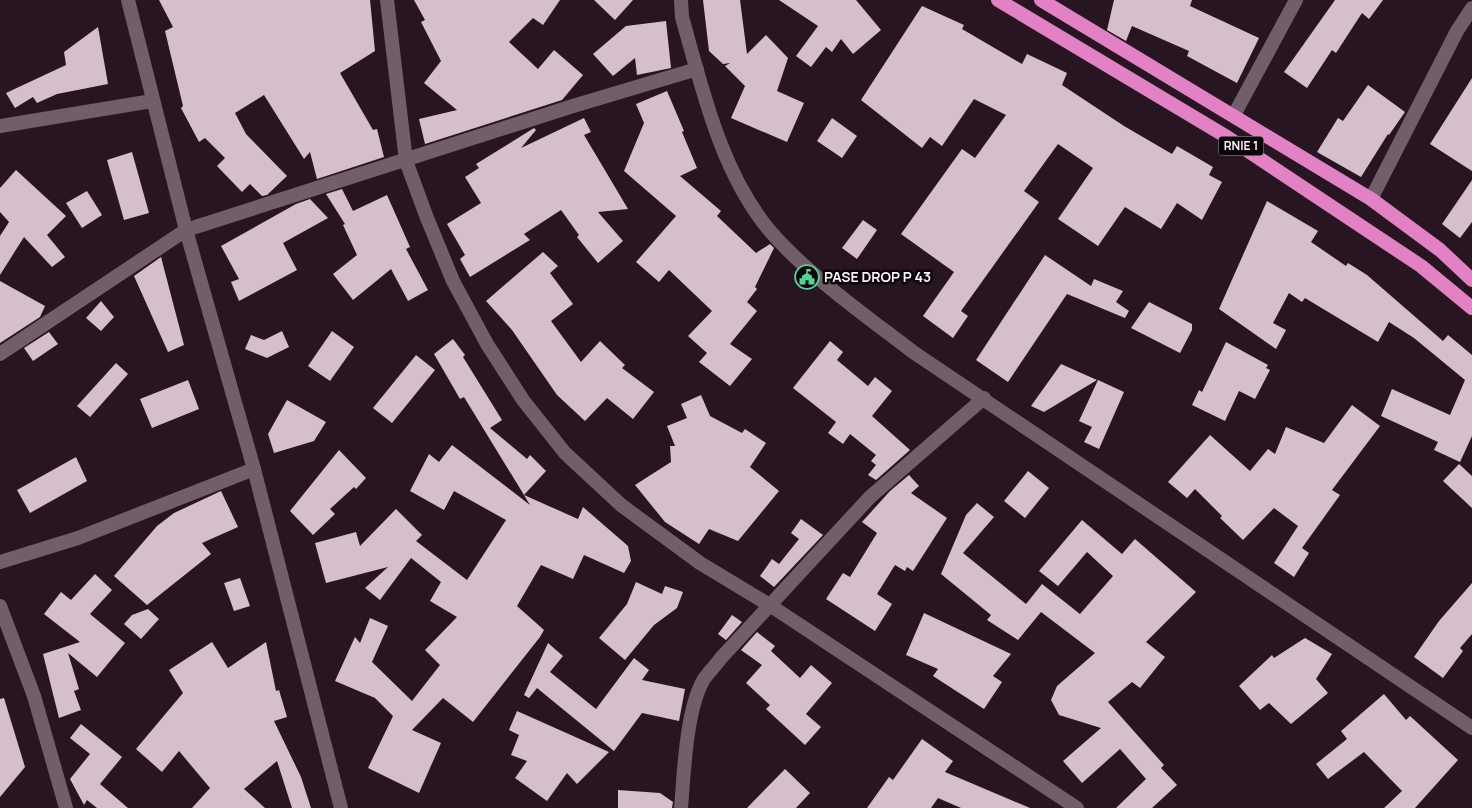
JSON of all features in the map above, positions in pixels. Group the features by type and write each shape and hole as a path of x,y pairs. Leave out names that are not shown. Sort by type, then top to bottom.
{"highway":[{"name":"RNIE 1","path":"998,0 1227,137 1421,266 1472,308"},
{"name":"RNIE 1","path":"1041,0 1371,199 1440,250 1472,280"}],"street":[{"path":"387,0 406,161 453,281 487,344 523,400 566,453 620,505 700,563 770,606 1076,808"},
{"path":"681,0 682,17 720,142 750,201 770,231 833,291 913,352 1472,728"},
{"path":"1234,115 1296,0"},
{"path":"129,1 152,102 186,230 254,469 341,808"},
{"path":"1371,199 1457,31 1472,8"},
{"path":"0,354 186,230 406,161 572,106 697,69"},
{"path":"0,126 152,102"},
{"path":"681,808 685,754 693,712 704,680 721,658 870,497 984,398"},
{"path":"0,562 78,538 254,469"},
{"path":"0,606 34,696 66,808"}],"building":[{"path":"159,0 370,0 375,51 340,73 373,130 377,129 384,157 317,179 310,152 304,159 264,95 235,113 246,134 287,176 267,195 262,196 250,184 242,192 217,166 225,158 205,138 199,142 181,108 183,106 165,31 173,27"},
{"path":"414,0 560,0 543,25 533,18 509,42 538,69 554,50 583,75 562,100 425,144 419,119 457,110 424,83 441,61 421,22 425,20"},
{"path":"594,0 633,0 615,20"},
{"path":"703,0 740,0 747,54 766,35 788,58 777,91 804,103 787,142 731,118 745,86 725,66 730,63 723,64 709,51"},
{"path":"779,0 856,0 881,30 853,54 841,39 832,52 826,47 811,67 796,56 818,26"},
{"path":"1114,0 1192,0 1190,6 1259,38 1237,83 1187,56 1189,51 1132,26 1126,41 1107,30"},
{"path":"1335,0 1383,0 1369,19 1362,13 1336,53 1332,50 1307,88 1284,72"},
{"path":"922,6 964,25 962,29 1022,64 1027,54 1067,73 1062,85 1124,126 1172,154 1177,146 1213,167 1209,175 1222,182 1202,220 1177,203 1161,229 1125,207 1098,246 1058,219 1093,168 1058,144 1024,191 1039,202 961,311 968,316 953,338 923,316 954,272 901,234 962,149 975,158 1006,115 974,99 942,146 930,137 922,148 861,100"},
{"path":"666,21 671,68 637,75 635,58 613,76 593,54 626,26"},
{"path":"98,27 108,84 57,94 37,103 33,97 15,108 6,93 66,65 64,52"},
{"path":"1472,78 1472,171 1430,144"},
{"path":"1368,85 1405,112 1388,134 1361,177 1317,152 1338,118 1343,121"},
{"path":"667,91 697,168 680,176 721,211 717,216 756,253 770,244 774,248 755,287 757,289 747,302 757,311 730,344 752,359 730,386 699,362 707,353 688,336 712,311 669,270 659,282 636,262 676,216 624,171 644,123 636,104"},
{"path":"584,118 591,132 584,135 628,209 598,212 623,241 598,263 577,237 579,235 561,210 524,234 530,240 470,277 460,259 465,255 447,224 481,203 465,177 479,168 476,164 534,128 536,130 521,148"},
{"path":"832,118 857,136 842,158 817,141"},
{"path":"132,152 149,213 124,220 107,160"},
{"path":"16,170 66,216 47,235 65,257 52,267 24,237 0,275 0,236 9,222 0,212 0,188"},
{"path":"1472,180 1472,222 1460,238 1442,224"},
{"path":"342,189 353,211 387,195 410,247 406,249 428,290 408,301 391,269 353,300 333,274 357,255 343,225 345,224 326,194"},
{"path":"87,191 102,215 82,228 66,203"},
{"path":"310,199 328,218 283,243 297,270 239,301 231,282 239,279 221,246 296,204"},
{"path":"1267,201 1318,231 1311,242 1346,266 1348,263 1367,275 1443,341 1448,335 1472,355 1472,436 1460,462 1434,450 1438,442 1381,416 1392,389 1450,415 1465,380 1414,338 1389,322 1378,342 1305,298 1302,302 1289,293 1273,323 1286,330 1276,349 1219,309"},
{"path":"863,220 877,230 857,259 842,248"},
{"path":"543,252 558,266 550,273 573,304 551,321 581,362 600,341 625,365 622,368 654,392 633,419 607,398 585,421 557,395 512,330 486,301"},
{"path":"1045,255 1091,286 1094,279 1123,291 1116,302 1129,311 1125,318 1067,294 1008,382 976,360"},
{"path":"161,257 184,345 168,352 134,276"},
{"path":"0,281 45,306 40,317 0,343"},
{"path":"101,301 114,317 101,331 86,318"},
{"path":"1149,302 1192,324 1192,330 1180,353 1131,328"},
{"path":"282,331 289,347 267,358 245,349 251,335 264,340"},
{"path":"332,331 354,347 330,381 308,366"},
{"path":"49,332 58,344 33,361 24,348"},
{"path":"453,339 465,355 463,357 502,420 490,428 527,459 530,455 546,471 524,495 464,397 460,399 434,354"},
{"path":"830,341 843,352 837,360 868,386 875,377 892,391 872,416 910,450 876,480 868,475 876,465 871,461 876,455 850,434 843,444 828,433 836,422 793,388"},
{"path":"1226,342 1268,365 1266,368 1270,370 1255,399 1239,391 1225,421 1192,405 1199,390 1202,392"},
{"path":"416,355 435,370 392,423 373,408"},
{"path":"116,363 128,374 90,417 77,406"},
{"path":"1061,364 1097,380 1044,412 1031,406"},
{"path":"188,380 199,409 152,428 140,399"},
{"path":"1098,380 1124,392 1099,449 1084,442 1092,427 1079,421"},
{"path":"701,395 710,416 742,433 745,429 766,443 750,467 779,491 738,541 709,529 699,544 665,522 635,485 671,462 670,446 675,446 667,426 687,418 681,404"},
{"path":"287,400 326,422 314,441 274,453 268,434"},
{"path":"1352,405 1380,426 1332,490 1340,495 1302,548 1309,553 1294,577 1274,563 1298,526 1274,508 1243,540 1220,518 1222,516 1195,489 1187,498 1168,482 1210,435 1250,471 1268,449 1275,454 1286,427 1324,443"},
{"path":"452,445 530,505 524,495 578,519 583,507 628,546 631,561 624,573 584,555 573,579 541,565 517,606 544,630 540,637 473,722 443,698 412,730 441,743 419,793 368,768 393,716 375,698 335,681 355,637 360,643 370,618 388,626 372,662 412,701 440,665 425,650 457,617 430,601 441,582 411,558 380,600 365,588 388,567 326,583 315,543 356,532 360,546 396,509 422,535 416,541 467,580 506,520 454,491 444,510 410,491 429,454 439,462"},
{"path":"339,450 366,478 356,489 354,487 330,509 335,514 313,535 290,511"},
{"path":"76,457 87,481 30,513 17,490"},
{"path":"1459,464 1472,476 1472,508 1443,481"},
{"path":"1028,471 1049,488 1025,518 1004,501"},
{"path":"909,475 919,486 911,493 947,518 913,571 907,567 905,571 895,565 877,594 892,604 875,631 826,599 843,573 850,577 877,533 862,522 890,491"},
{"path":"221,491 238,527 202,543 211,554 147,605 114,576 157,526 174,513"},
{"path":"977,503 994,517 963,553 1026,604 1042,584 1080,614 1113,576 1087,552 1058,586 1039,571 1082,520 1122,554 1135,539 1196,592 1146,642 1165,657 1140,688 1132,682 1108,702 1164,765 1161,768 1177,785 1152,808 1116,808 1146,779 1120,749 1082,783 1063,761 1101,728 1059,715 1051,700 1057,686 1095,653 1041,612 1018,640 987,620 991,615 941,574 966,515"},
{"path":"801,519 823,535 774,587 760,576 772,559 779,564 799,539 791,533"},
{"path":"95,574 112,590 90,614 125,643 97,677 68,653 79,689 74,691 81,710 59,718 43,654 80,642 44,614 61,592 71,600"},
{"path":"240,578 250,606 234,611 224,583"},
{"path":"636,582 662,594 665,586 683,592 677,608 654,625 625,660 599,638 627,604"},
{"path":"1472,583 1472,634 1460,648 1463,651 1443,678 1414,657 1439,621"},
{"path":"148,609 159,619 141,639 124,624 132,615"},
{"path":"924,613 1011,654 993,676 1002,682 984,709 933,676 938,669 906,655"},
{"path":"732,615 742,622 726,640 718,634"},
{"path":"757,632 775,646 771,651 800,678 811,665 832,683 806,714 821,727 805,745 766,709 770,705 746,683 762,665 741,650"},
{"path":"1305,638 1332,654 1316,679 1328,693 1291,724 1269,703 1260,710 1239,686 1272,655 1274,658"},
{"path":"212,642 228,668 266,642 276,691 279,690 287,717 274,721 301,777 311,808 292,808 277,761 244,789 265,808 192,808 210,788 179,751 162,772 136,749 183,693 169,670"},
{"path":"548,643 563,656 550,672 596,709 634,658 649,670 642,680 685,689 679,721 642,713 614,751 537,688 529,698 524,695"},
{"path":"1384,694 1406,720 1410,716 1458,760 1415,808 1384,808 1402,791 1364,752 1328,779 1316,764 1347,739 1341,731"},
{"path":"4,698 25,767 0,797 0,699"},
{"path":"517,711 609,752 577,784 567,773 547,801 515,778 527,761 511,755 519,735 509,730"},
{"path":"81,724 122,757 100,784 128,808 97,808 87,800 84,805 70,779 90,754 70,738"},
{"path":"922,739 953,761 945,772 1030,808 961,808 938,798 931,808 867,808 889,777 893,780"},
{"path":"785,769 810,793 796,808 747,808"},
{"path":"618,790 660,793 673,802 672,808 618,808"}],"place":[{"name":"PASE DROP P 43","path":"807,277"}]}
